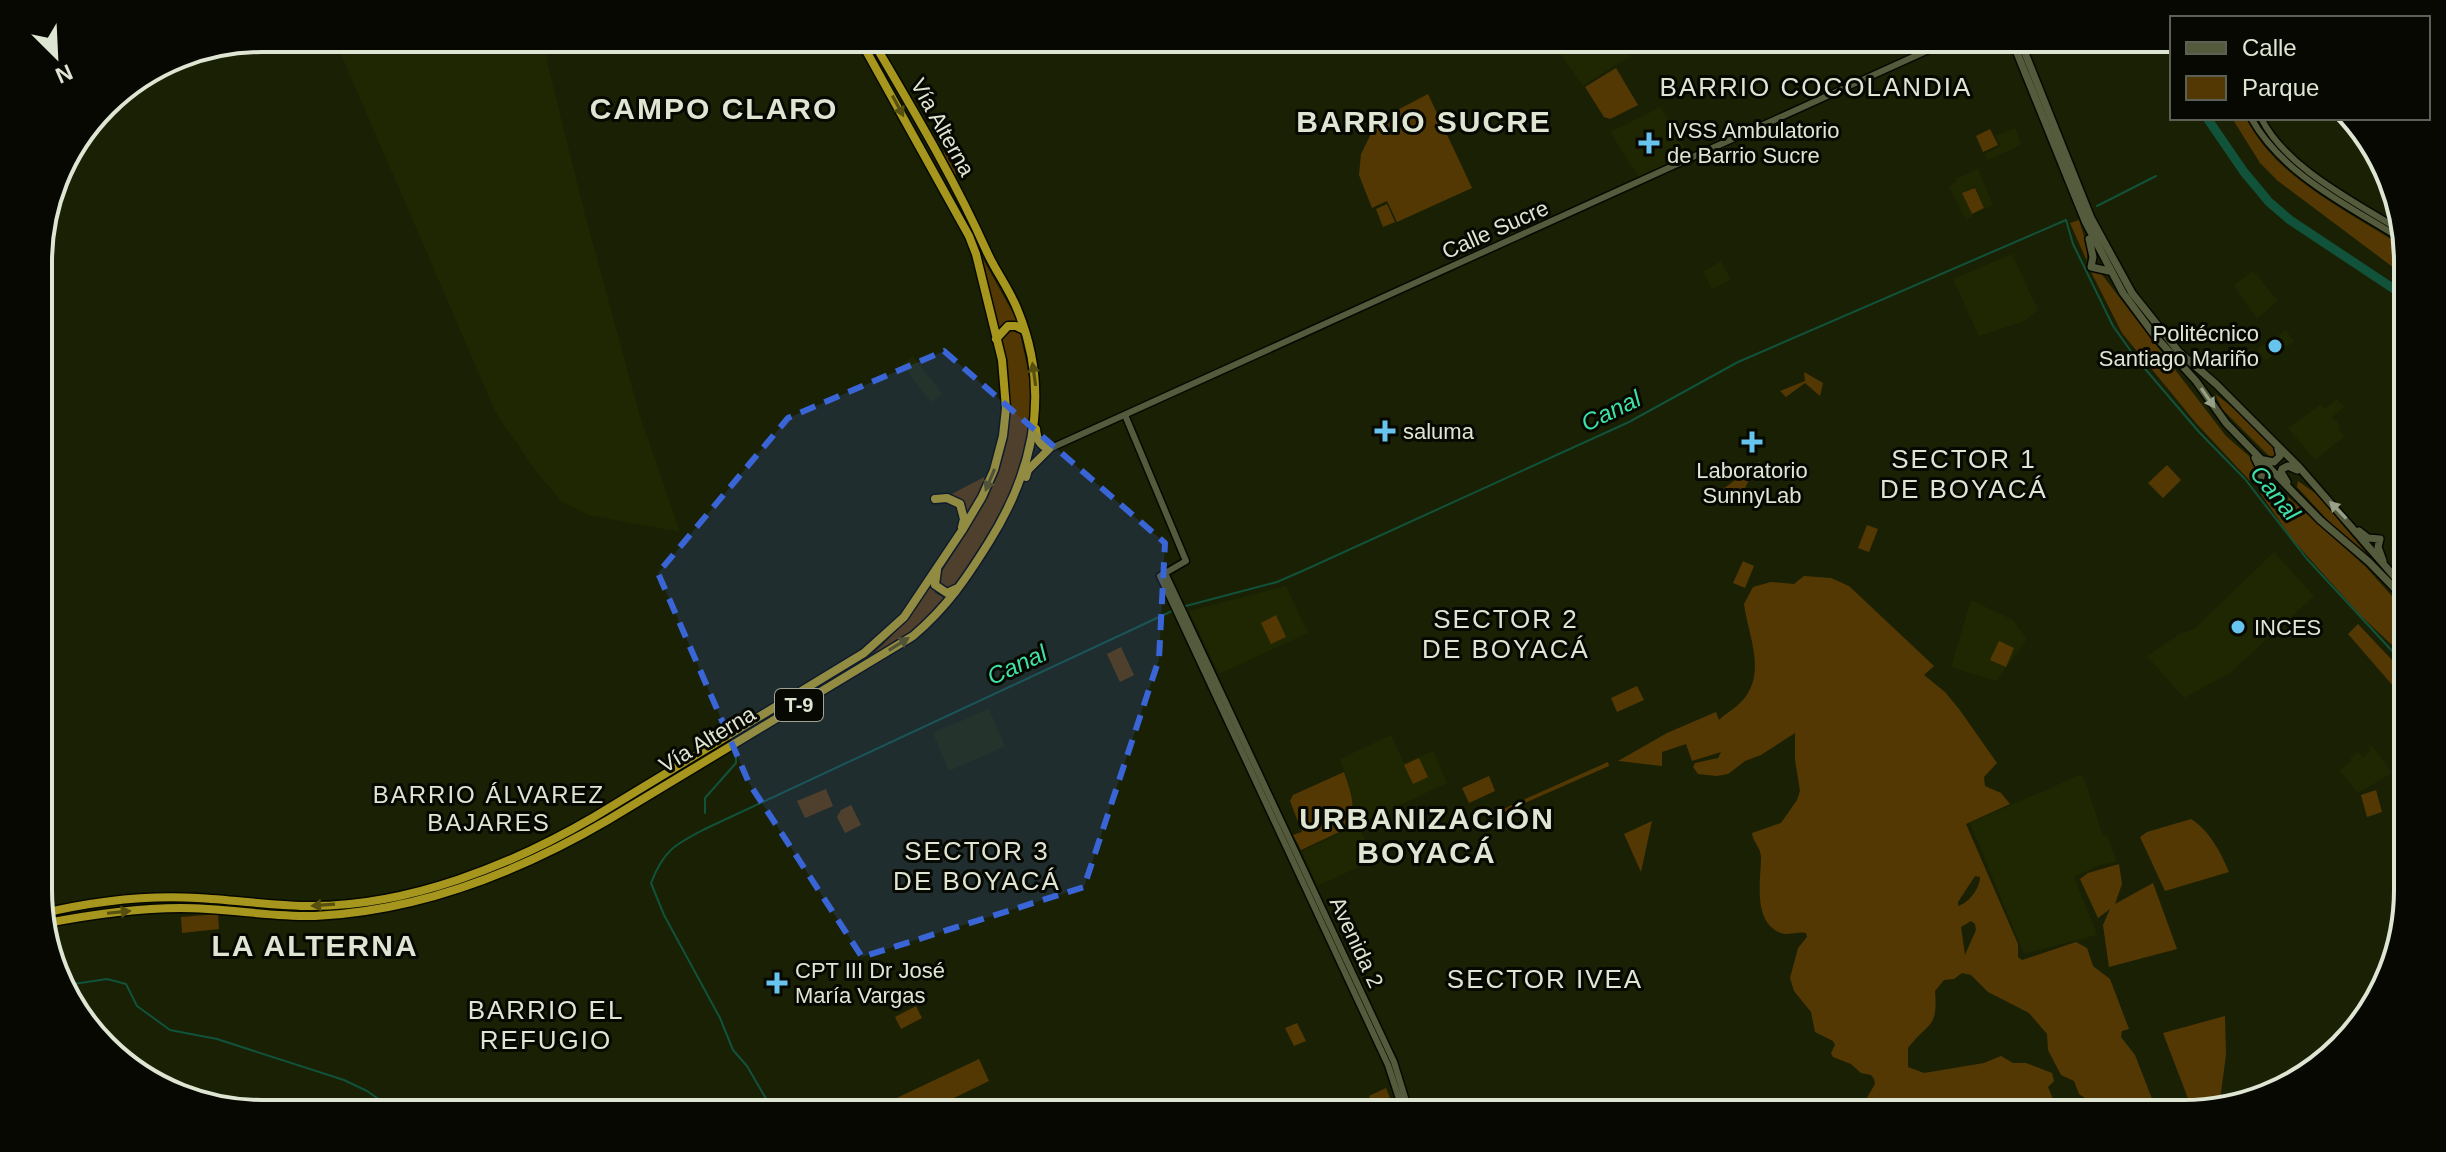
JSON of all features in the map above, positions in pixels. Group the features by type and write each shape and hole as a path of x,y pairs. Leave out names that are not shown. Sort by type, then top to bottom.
{"highway":[{"name":"Vía Alterna","path":"54,912 95,904 165,898 316,906 377,899 435,886 509,861 567,833 850,663 885,637 904,617 990,482 1003,436 1006,388 976,254 964,224 867,52"},
{"name":"Vía Alterna","path":"55,922 113,912 181,908 330,915 409,902 482,881 581,836 884,653 925,626 949,602 1006,515 1019,488 1027,460 1037,399 1036,387 1025,331 1014,301 993,266 969,210 879,52"},
{"path":"996,339 1008,326 1025,331"},
{"path":"1019,488 1028,470 1049,449 1042,447 1037,439 1034,415"},
{"path":"935,499 947,498 960,504 964,519 960,533"},
{"path":"938,565 935,585 940,590 947,593 963,583"}],"main road":[{"path":"2017,52 2086,225 2110,271 2148,326 2196,381 2226,423 2320,520 2394,588"},
{"path":"2025,52 2084,203 2121,277 2145,312 2179,352 2216,384 2311,481 2394,577"},
{"path":"2086,225 2093,257 2091,267 2110,271"},
{"path":"2259,457 2269,462 2278,460 2280,453 2276,445"},
{"path":"2251,449 2262,472 2262,484 2276,482 2295,493"},
{"path":"2295,493 2281,472 2285,467 2292,467 2311,481"},
{"path":"2355,529 2368,538 2380,539 2378,547 2388,570"}],"street":[{"name":"Calle Sucre","path":"1049,449 1924,52"},
{"path":"2252,120 2266,141 2294,169 2392,233"},
{"path":"2262,120 2281,148 2300,165 2390,224"},
{"path":"1125,415 1186,561 1163,575 1181,614"},
{"name":"Avenida 2","path":"1181,614 1388,1065 1399,1100"},
{"name":"Avenida 2","path":"1181,614 1394,1062 1406,1100"}],"highlighted area":[{"path":"944,351 1165,543 1159,659 1084,887 862,957 749,783 658,573 788,418"}],"shaded area":[{"path":"340,52 546,52 584,211 639,413 680,532 589,515 561,501 535,470 496,413"},
{"path":"1559,52 1628,52 1630,56 1583,86"},
{"name":"IVSS Ambulatorio de Barrio Sucre","path":"1661,107 1688,154 1639,177 1610,132"},
{"path":"2015,128 2021,145 1988,160 1985,154 2000,146 1996,136"},
{"path":"1978,169 1993,205 1985,209 1975,187 1962,193 1973,217 1966,220 1949,186 1957,182 1956,179"},
{"path":"2012,254 2038,310 2024,321 1979,336 1953,279"},
{"path":"1721,261 1731,280 1712,289 1703,272"},
{"path":"2253,271 2278,301 2257,319 2234,285"},
{"name":"Politécnico Santiago Mariño","path":"2286,330 2294,342 2265,361 2257,349"},
{"path":"913,356 942,394 931,402 902,365"},
{"path":"2337,399 2344,407 2332,417 2344,437 2315,460 2288,428 2321,404 2325,409"},
{"name":"INCES","path":"2274,552 2314,596 2231,672 2184,698 2147,656 2181,633 2194,629"},
{"path":"1286,586 1308,633 1219,674 1189,611"},
{"path":"1971,600 2013,620 2027,639 1996,681 1951,667"},
{"path":"989,709 1005,746 949,771 933,733"},
{"path":"1391,735 1404,763 1433,751 1447,783 1358,825 1374,860 1317,886 1302,851 1350,829 1353,816 1352,794 1340,759"},
{"path":"2368,745 2373,747 2392,773 2358,793 2339,770 2351,762 2350,759 2358,752 2363,757 2371,750"},
{"path":"2080,775 2084,778 2103,836 2107,835 2117,862 2100,865 2074,877 2097,935 2024,954 1970,823"}],"green space":[{"path":"1616,68 1638,105 1610,119 1604,117 1585,87"},
{"path":"1428,94 1472,188 1397,222 1387,201 1372,208 1359,175 1361,154 1380,119"},
{"path":"2233,120 2247,120 2276,159 2296,177 2392,241 2394,268 2278,181 2260,163"},
{"path":"1990,129 1998,145 1983,152 1976,136"},
{"path":"956,146 967,169 954,175 943,153"},
{"path":"1975,188 1984,208 1972,214 1962,193"},
{"path":"1387,204 1395,222 1383,227 1376,209"},
{"path":"2079,220 2087,246 2087,261 2070,223"},
{"path":"983,259 1018,322 1002,325 997,330 980,261"},
{"path":"2091,272 2100,272 2226,436 2249,456 2256,468 2250,481 2196,423 2122,333"},
{"path":"1010,330 1020,334 1029,377 1028,436 1021,463 999,514 953,588 946,590 939,584 939,576 990,491 1007,438 1010,409 1002,340 1004,333"},
{"path":"1804,372 1823,383 1820,396 1805,383 1786,397 1780,391 1805,381"},
{"path":"2215,394 2261,432 2277,458 2272,459 2222,409"},
{"path":"1759,462 1762,464 1756,477 1750,477 1742,495 1723,489 1753,471 1751,468"},
{"path":"2167,465 2181,480 2163,498 2148,483"},
{"path":"990,474 968,515 961,503 948,496"},
{"path":"2298,481 2318,495 2366,553 2334,527 2297,487"},
{"path":"2271,486 2277,487 2366,567 2394,598 2394,647 2360,615 2292,539 2260,493"},
{"path":"1867,525 1878,529 1869,552 1858,548"},
{"path":"1743,561 1754,566 1745,588 1733,583"},
{"path":"1804,576 1831,578 1849,586 1934,666 1924,675 1945,692 1997,763 1984,777 1985,786 2001,793 2010,804 1966,824 2018,944 2018,957 2022,960 2076,942 2087,948 2093,966 2110,979 2129,1029 2122,1031 2121,1037 2135,1055 2153,1100 2088,1100 2079,1094 2074,1081 2061,1075 2048,1050 2047,1034 2029,1013 1988,992 1971,975 1962,973 1954,979 1944,980 1935,991 1933,1019 1908,1048 1908,1067 1924,1073 1984,1063 2001,1056 2013,1063 2026,1063 2052,1073 2054,1081 2048,1087 2053,1100 1866,1100 1875,1084 1871,1075 1861,1073 1851,1064 1833,1057 1833,1041 1815,1032 1811,1012 1794,991 1790,978 1798,948 1807,937 1806,933 1781,933 1772,928 1762,910 1761,854 1752,833 1781,823 1797,800 1800,791 1795,733 1728,774 1717,776 1698,774 1693,767 1695,763 1718,758 1721,752 1692,761 1686,744 1662,752 1662,766 1618,761 1667,733 1716,712 1719,720 1740,703 1750,689 1755,665 1744,604 1753,587 1771,582 1794,584","holes":["1975,876 1980,877 1970,898 1958,906","1971,921 1976,930 1965,955 1961,927"]},
{"path":"931,583 935,593 949,598 919,626 862,663 900,626"},
{"path":"1276,615 1286,637 1271,644 1261,623"},
{"path":"2358,624 2394,662 2394,687 2348,634"},
{"path":"1999,641 2014,648 2006,667 1990,660"},
{"path":"1121,647 1134,675 1120,682 1107,654"},
{"path":"1637,686 1644,700 1617,712 1611,698"},
{"path":"1419,758 1428,777 1413,784 1404,765"},
{"path":"1608,762 1609,766 1504,812 1503,809"},
{"path":"1344,772 1353,806 1348,828 1301,850 1293,835 1302,832 1290,801 1293,795"},
{"path":"1489,776 1495,791 1469,803 1462,788"},
{"path":"826,789 833,806 805,818 797,801"},
{"path":"2376,790 2382,812 2367,817 2361,795"},
{"path":"851,805 861,825 845,833 837,817 841,810"},
{"path":"2191,819 2209,836 2229,872 2165,891 2140,837"},
{"path":"1652,821 1641,872 1624,834"},
{"path":"2119,864 2122,884 2115,904 2153,883 2177,949 2109,967 2103,925 2110,909 2098,918 2080,879 2088,873"},
{"path":"218,914 219,929 182,933 181,917"},
{"path":"916,1006 922,1018 901,1029 895,1017"},
{"path":"2225,1016 2226,1055 2220,1097 2189,1100 2163,1033"},
{"path":"1297,1023 1306,1041 1294,1046 1285,1028"},
{"path":"979,1059 989,1081 950,1100 892,1100"},
{"path":"1386,1088 1391,1100 1371,1100 1369,1096"}],"waterway":[{"path":"2208,120 2269,202 2290,220 2394,289"},
{"path":"2097,206 2156,176"},
{"name":"Canal","path":"1182,607 1277,582 1309,568 1629,422 1738,362 2066,220 2073,244 2113,326 2135,357 2199,432 2245,479 2307,559 2394,653"},
{"name":"Canal","path":"767,1100 747,1066 733,1050 720,1018 664,915 651,883 666,855 679,843 707,828 1172,611"},
{"path":"705,813 705,798 736,763 736,751"},
{"path":"74,984 107,979 126,984 137,1006 170,1030 217,1039 344,1080 380,1100"}],"place":[{"name":"IVSS Ambulatorio de Barrio Sucre","path":"1649,143"},
{"name":"Politécnico Santiago Mariño","path":"2275,346"},
{"name":"saluma","path":"1385,431"},
{"name":"Laboratorio SunnyLab","path":"1752,442"},
{"name":"INCES","path":"2238,627"},
{"name":"CPT III Dr José María Vargas","path":"777,983"}],"district":[{"name":"BARRIO COCOLANDIA","path":"1816,87"},
{"name":"CAMPO CLARO","path":"714,109"},
{"name":"BARRIO SUCRE","path":"1424,122"},
{"name":"SECTOR 1 DE BOYACÁ","path":"1964,474"},
{"name":"SECTOR 2 DE BOYACÁ","path":"1506,634"},
{"name":"BARRIO ÁLVAREZ BAJARES","path":"489,809"},
{"name":"URBANIZACIÓN BOYACÁ","path":"1427,836"},
{"name":"SECTOR 3 DE BOYACÁ","path":"977,866"},
{"name":"LA ALTERNA","path":"315,946"},
{"name":"SECTOR IVEA","path":"1545,979"},
{"name":"BARRIO EL REFUGIO","path":"546,1025"}]}
